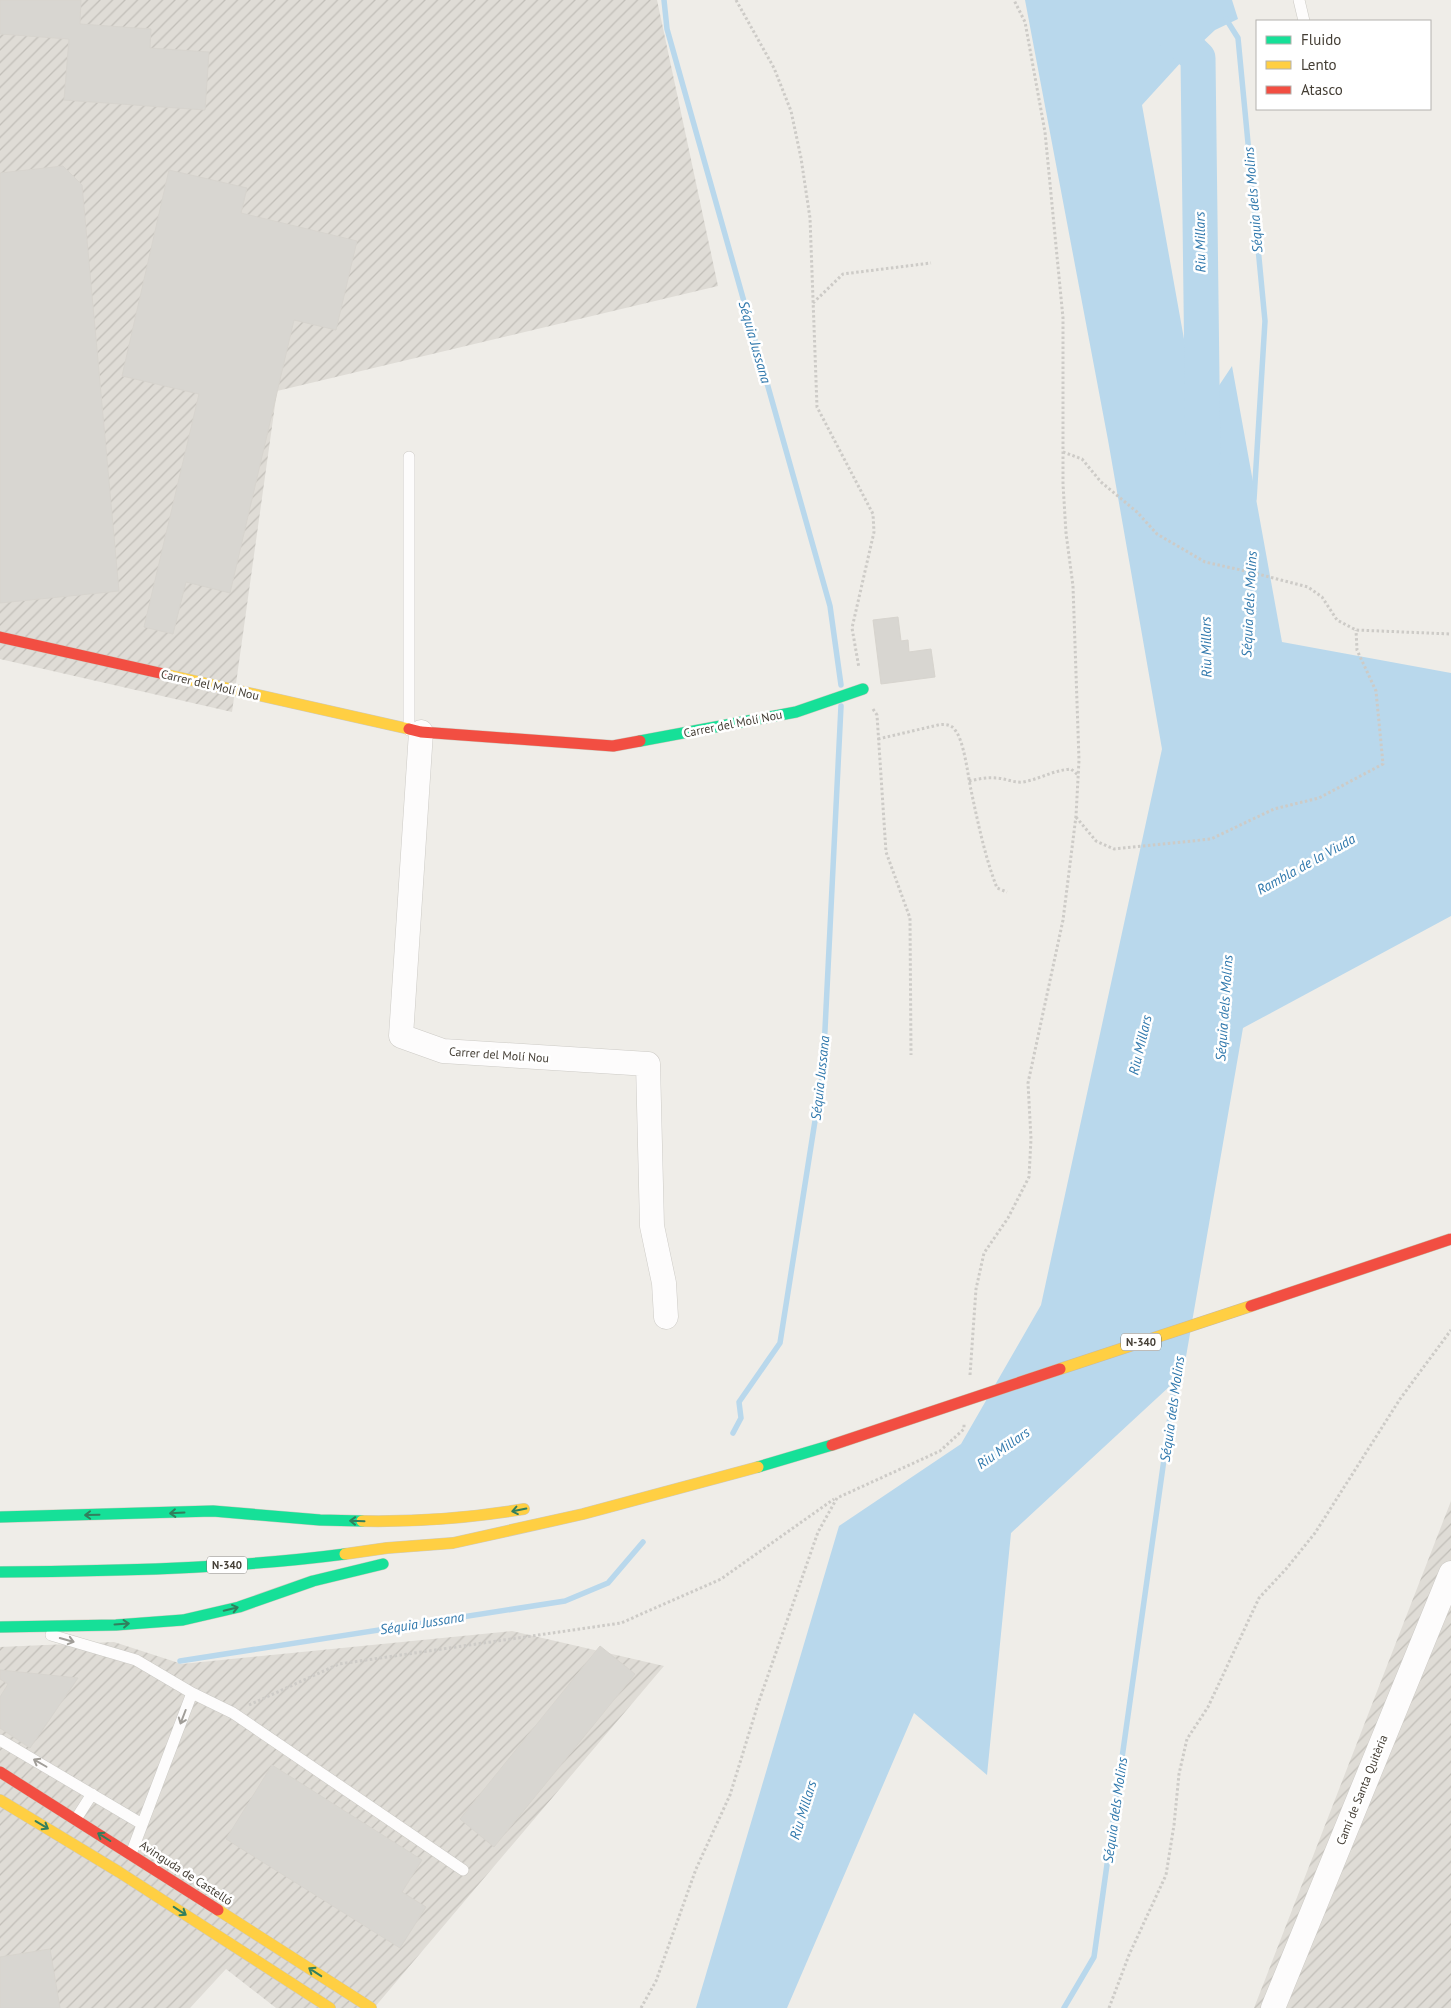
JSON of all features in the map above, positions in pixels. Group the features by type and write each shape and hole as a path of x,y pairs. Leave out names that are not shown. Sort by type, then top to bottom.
{"main road":[{"name":"Carrer del Molí Nou","path":"0,637 415,731 613,746 796,712 863,689"},
{"name":"N-340","path":"0,1572 143,1572 306,1559 388,1548 453,1543 583,1514 703,1483 832,1445 1451,1239"},
{"path":"559,1506 583,1514"},
{"path":"0,1517 213,1511 320,1520 400,1522 489,1515 533,1507"},
{"path":"422,1556 453,1543"},
{"path":"0,1627 116,1625 183,1620 239,1607 313,1581 396,1562"},
{"name":"Avinguda de Castelló","path":"0,1772 371,2008"},
{"path":"0,1800 127,1878 330,2008"}],"street":[{"name":"Carrer del Molí Nou","path":"415,731 401,1036 443,1051 648,1064 652,1226 664,1282 666,1317"},
{"name":"Camí de Santa Quitèria","path":"1273,2008 1451,1573"}],"lane":[{"path":"1299,0 1304,20"},
{"path":"408,458 415,731"},
{"path":"21,1627 136,1660 192,1693 233,1713 464,1870"},
{"path":"131,1854 192,1693"},
{"path":"0,1740 142,1824"},
{"path":"76,1819 92,1794"}],"path":[{"path":"736,0 774,68 791,111 801,158 810,218 817,407 873,514 874,532 852,628 863,689 877,715 886,852 910,918 910,1055"},
{"path":"969,1382 975,1326 976,1289 984,1253 1008,1218 1029,1177 1031,1139 1028,1083 1063,920 1076,816 1079,760 1073,586 1066,532 1063,484 1063,318 1045,132 1025,22 1014,0"},
{"path":"813,303 843,274 931,264"},
{"path":"1063,452 1082,459 1101,482 1137,512 1156,534 1204,562 1308,587 1322,597 1337,620 1356,630 1451,634"},
{"path":"1076,816 1096,840 1114,849 1211,838 1274,809 1320,798 1383,764 1376,691 1357,650 1356,630"},
{"path":"878,739 925,727 947,724 956,730 966,762 969,782 993,878 997,888 1007,892"},
{"path":"969,782 987,778 998,778 1021,782 1044,776 1058,769 1071,769 1078,775"},
{"path":"1109,2008 1129,1955 1166,1875 1174,1825 1179,1774 1188,1739 1208,1707 1259,1598 1315,1534 1400,1398 1451,1330"},
{"path":"233,1713 339,1664 621,1623 721,1579 836,1498 940,1451 964,1429 965,1419"},
{"path":"641,2008 656,1981 696,1869 730,1795 758,1704 818,1532 836,1498"}],"shaded area":[{"path":"0,0 657,0 718,286 277,391 232,712 0,659"},
{"path":"1451,1501 1451,2008 1254,2008"},
{"path":"512,1631 664,1666 374,2008 276,2008 226,1969 190,2008 0,2008 0,1647 114,1642 182,1664"}],"water":[{"name":"Rambla de la Viuda","path":"1025,0 1232,0 1238,19 1215,30 1184,59 1142,105 1198,417 1232,366 1282,642 1451,673 1451,916 1243,1028 1183,1374 1011,1533 987,1775 914,1713 787,2008 696,2008 839,1526 961,1444 1041,1305 1162,749 1108,440"}],"building":[{"path":"0,0 81,0 80,24 151,29 150,48 209,52 205,110 64,100 69,39 0,34"},
{"path":"63,166 82,185 119,591 0,603 0,173"},
{"path":"169,170 247,188 241,213 357,241 336,330 294,320 230,593 186,582 173,634 144,627 199,394 122,376"},
{"path":"898,617 901,641 908,640 909,652 931,649 935,677 881,684 873,620"},
{"path":"600,1646 635,1674 494,1847 460,1819"},
{"path":"0,1670 78,1678 30,1748 0,1728 0,1697 8,1684 0,1679"},
{"path":"272,1765 422,1860 402,1892 426,1907 400,1948 226,1839"},
{"path":"50,1949 60,2008 0,2008 0,1957"}],"waterway":[{"name":"Séquia Jussana","path":"664,0 667,29 830,606 841,685"},
{"name":"Riu Millars","path":"1138,0 1198,58 1203,459"},
{"name":"Séquia dels Molins","path":"1226,19 1238,38 1265,321 1254,499"},
{"name":"Séquia Jussana","path":"733,1433 741,1418 739,1402 780,1343 823,1070 841,706"},
{"name":"Séquia dels Molins","path":"1064,2008 1094,1957 1176,1374"},
{"name":"Séquia Jussana","path":"180,1661 565,1601 608,1583 643,1542"}],"traffic: fast":[{"path":"640,741 796,712 863,689"},
{"path":"758,1467 832,1445"},
{"path":"0,1517 213,1511 320,1520 362,1521"},
{"path":"0,1572 129,1570 216,1566 345,1554"},
{"path":"0,1627 116,1625 183,1620 239,1607 313,1581 383,1564"}],"traffic: slow":[{"path":"164,674 409,729"},
{"path":"1060,1369 1251,1306"},
{"path":"345,1554 387,1548 453,1543 583,1514 758,1467"},
{"path":"362,1521 443,1519 524,1509"},
{"path":"0,1800 119,1872 330,2008"},
{"path":"218,1910 371,2008"}],"traffic: jam":[{"path":"0,637 164,674"},
{"path":"409,729 421,732 613,746 640,741"},
{"path":"1251,1306 1451,1239"},
{"path":"832,1445 1060,1369"},
{"path":"0,1772 218,1910"}]}
